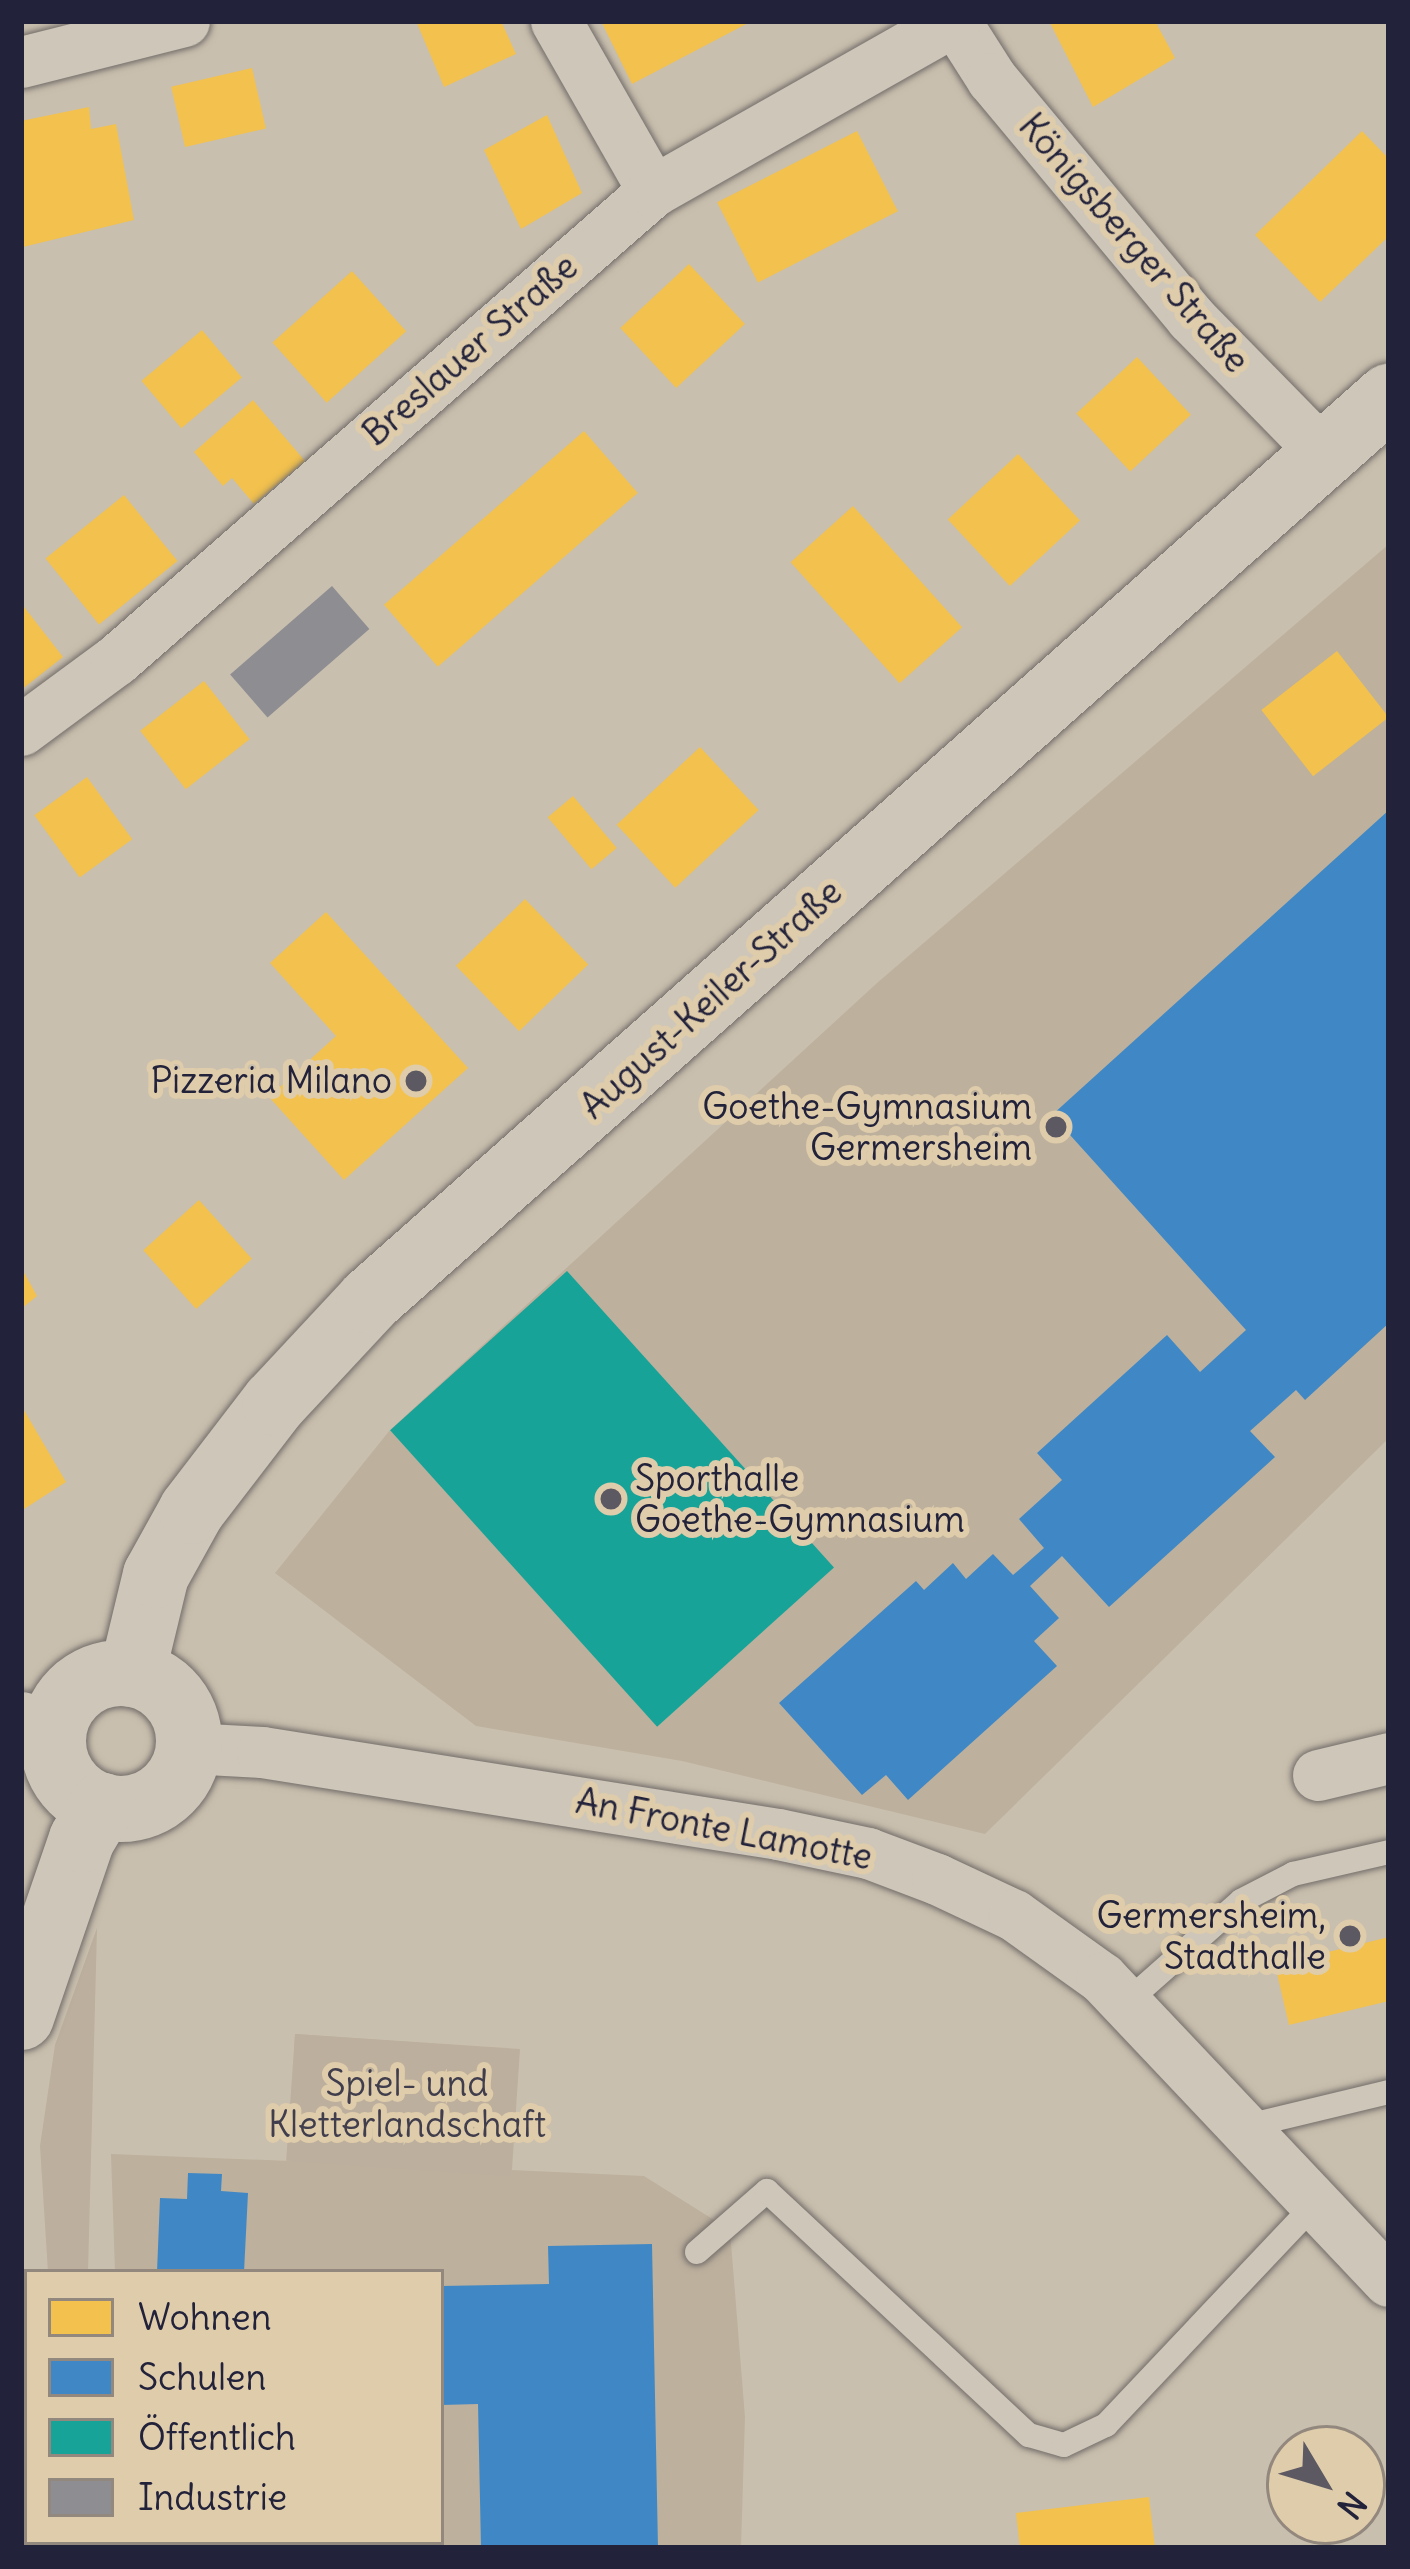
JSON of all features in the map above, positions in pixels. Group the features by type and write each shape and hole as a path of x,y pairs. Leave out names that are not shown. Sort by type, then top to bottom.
{"street":[{"path":"21,62 184,21"},
{"path":"556,21 653,191"},
{"name":"Breslauer Straße","path":"21,730 116,660 653,191 954,21"},
{"name":"Königsberger Straße","path":"954,21 992,79 1191,319 1325,455"},
{"name":"August-Keiler-Straße","path":"132,1674 156,1575 192,1510 275,1402 370,1300 1389,398"},
{"path":"111,1673 132,1674 169,1692 189,1748 159,1798 102,1806 83,1798 57,1766 38,1722 75,1691 111,1673"},
{"name":"An Fronte Lamotte","path":"189,1748 511,1790 868,1853 1014,1915 1128,2001 1389,2281"},
{"path":"1318,1775 1389,1758"},
{"path":"21,2017 75,1857 102,1806"}],"lane":[{"path":"1128,2001 1241,1901 1293,1874 1389,1852"},
{"path":"1246,2126 1389,2092"},
{"path":"697,2252 767,2191 1029,2435 1064,2445 1106,2425 1317,2202"}],"shaded area":[{"name":"Goethe-Gymnasium Germersheim","path":"1389,544 1389,1438 985,1834 682,1761 476,1726 275,1573 390,1430 877,983"},
{"path":"295,2034 520,2049 512,2170 644,2176 730,2230 745,2417 741,2548 125,2548 444,2545 444,2269 115,2269 111,2154 290,2161"}],"green space":[{"path":"97,1928 88,2269 48,2269 40,2146 55,2045"},
{"name":"Spiel- und Kletterlandschaft","path":"295,2034 519,2050 511,2176 286,2161"}],"building: Wohnen":[{"path":"416,21 501,21 516,54 444,87"},
{"path":"601,21 752,21 632,84"},
{"path":"1049,21 1155,21 1175,58 1093,107"},
{"path":"252,68 266,128 185,147 171,87"},
{"path":"89,107 91,129 116,124 134,220 23,247 21,121"},
{"path":"547,115 582,193 521,229 484,150"},
{"path":"857,131 898,211 758,282 717,202"},
{"path":"1362,131 1389,159 1389,236 1320,302 1255,235"},
{"path":"689,264 745,324 676,388 620,328"},
{"path":"352,271 406,331 327,403 272,343"},
{"path":"202,330 242,377 181,428 141,381"},
{"path":"1137,357 1191,415 1130,471 1076,414"},
{"path":"253,400 305,461 254,504 232,478 223,486 194,452"},
{"path":"584,431 638,493 438,667 384,605"},
{"path":"1018,454 1080,521 1010,586 948,519"},
{"path":"124,495 177,561 99,625 46,559"},
{"path":"853,506 962,627 900,683 791,562"},
{"path":"21,603 63,657 21,690"},
{"path":"1337,651 1389,717 1313,776 1261,710"},
{"path":"204,681 250,739 186,789 140,731"},
{"path":"700,747 759,810 675,888 617,825"},
{"path":"87,777 132,839 80,878 34,815"},
{"path":"573,796 617,848 591,869 548,817"},
{"path":"525,899 588,964 519,1031 456,966"},
{"path":"326,912 468,1068 344,1180 269,1097 336,1036 270,963"},
{"path":"199,1200 252,1259 196,1309 143,1250"},
{"path":"21,1267 37,1296 21,1309"},
{"path":"21,1405 66,1482 21,1511"},
{"path":"1389,1937 1389,2001 1289,2025 1275,1965"},
{"path":"1149,2497 1155,2548 1020,2548 1016,2513"}],"building: Schulen":[{"path":"1389,810 1389,1323 1305,1400 1296,1390 1250,1431 1275,1457 1109,1607 1062,1556 1030,1586 1059,1618 1034,1641 1057,1666 908,1800 886,1775 862,1795 779,1703 916,1581 924,1590 953,1563 966,1579 993,1554 1013,1575 1044,1548 1019,1519 1062,1480 1037,1453 1167,1335 1200,1372 1246,1330 1052,1115"},
{"path":"188,2173 222,2174 221,2191 248,2193 244,2269 157,2269 160,2198 187,2199"},
{"path":"652,2244 658,2548 481,2548 478,2404 444,2405 444,2286 549,2284 548,2246"}],"building: Öffentlich":[{"name":"Sporthalle Goethe-Gymnasium","path":"567,1271 834,1568 657,1727 390,1430"}],"building: Industrie":[{"path":"332,586 369,629 268,718 230,675"}],"place":[{"name":"Pizzeria Milano","path":"416,1081"},
{"name":"Goethe-Gymnasium Germersheim","path":"1056,1127"},
{"name":"Sporthalle Goethe-Gymnasium","path":"611,1499"},
{"name":"Germersheim, Stadthalle","path":"1350,1936"}]}
